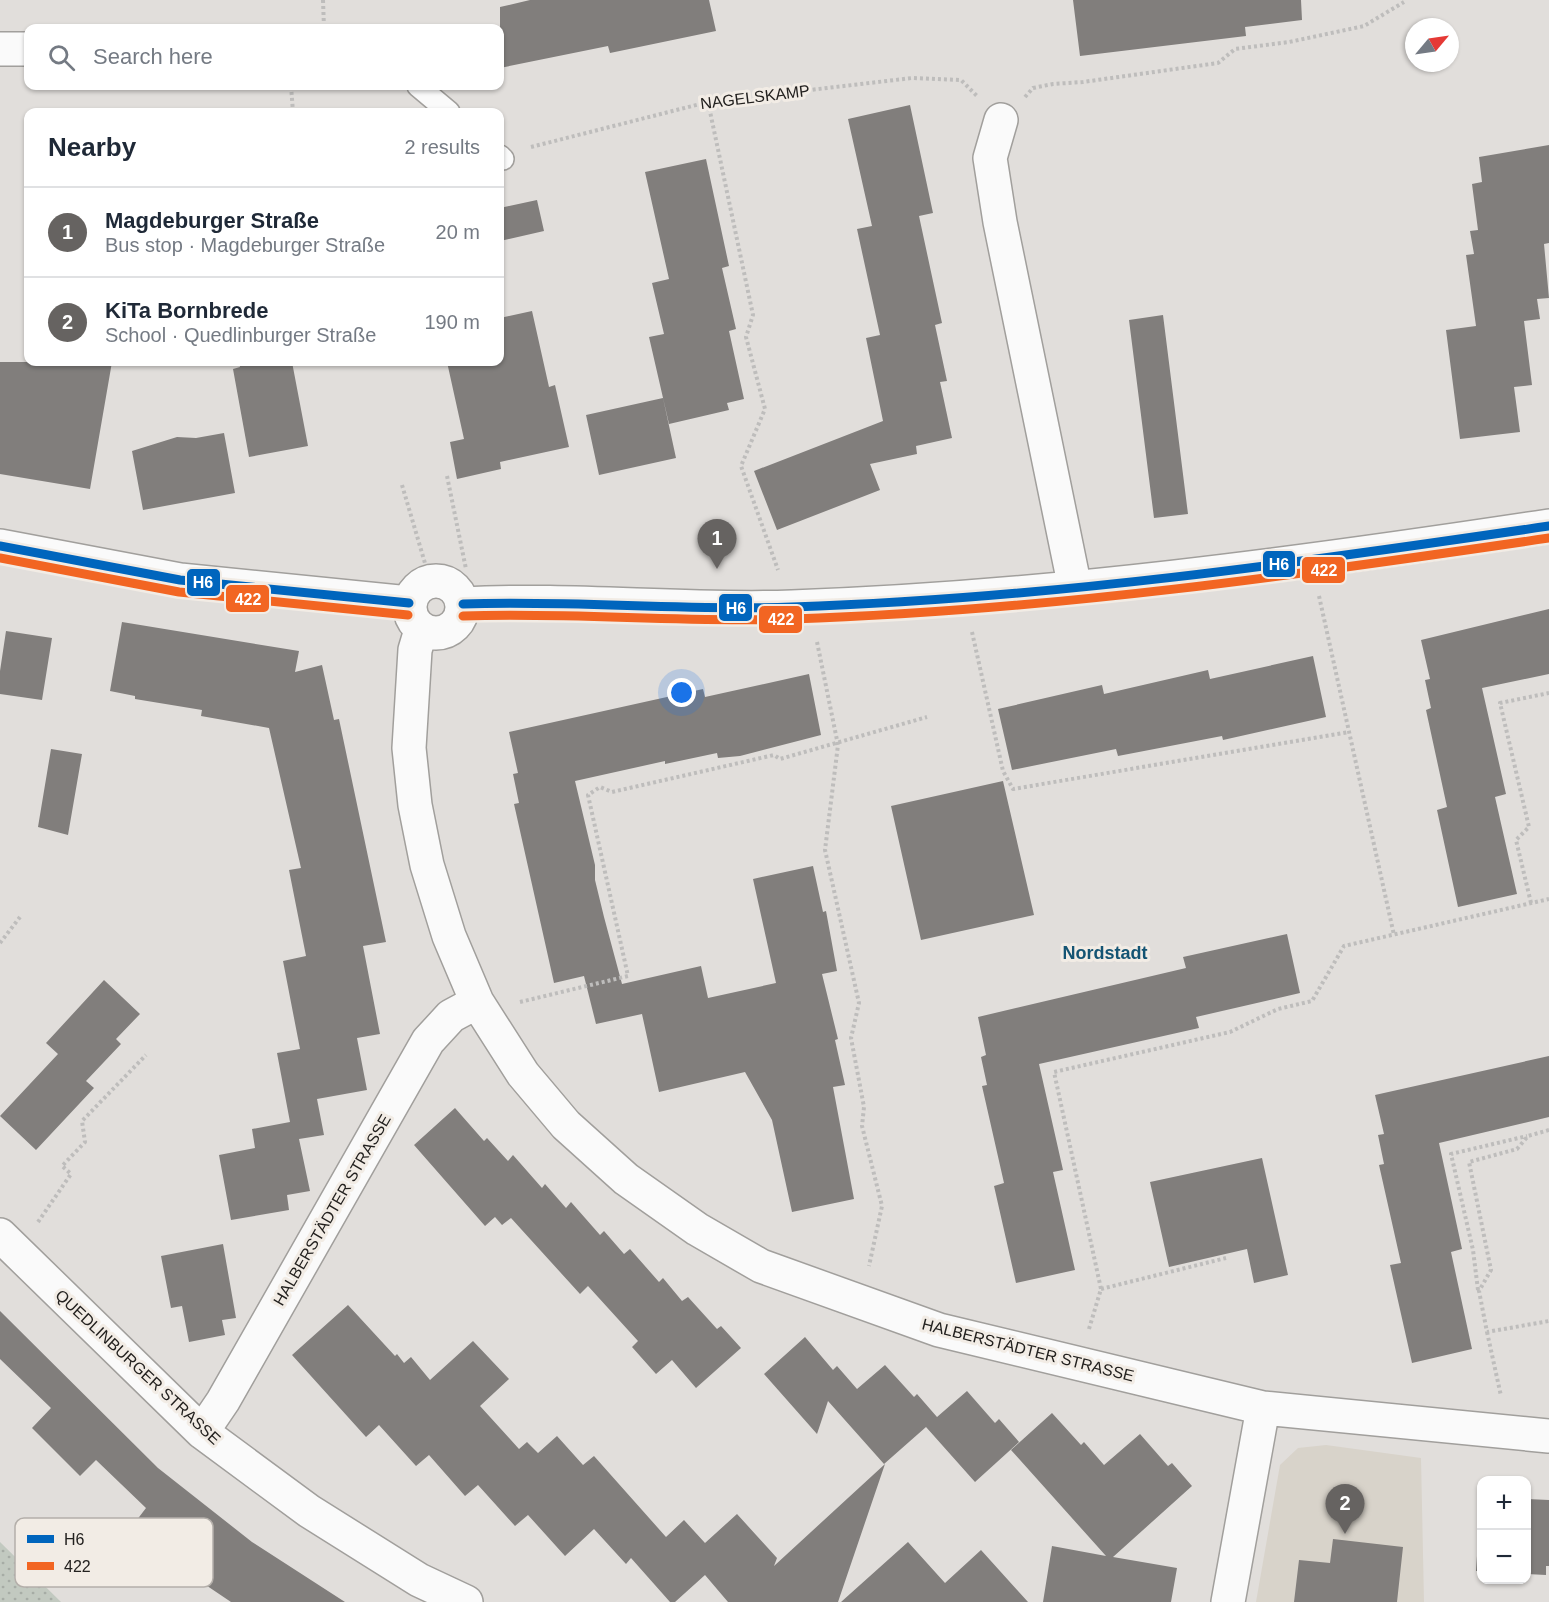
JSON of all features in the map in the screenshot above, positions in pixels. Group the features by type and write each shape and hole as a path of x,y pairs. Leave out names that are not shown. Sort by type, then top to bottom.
{"street":[{"path":"0,49 24,50"},
{"path":"1001,120 990,158 1075,588"},
{"path":"420,605 442,581 456,590 468,604 800,606 964,597 1075,588 1311,562 1549,526"},
{"path":"0,546 180,580 420,605"},
{"path":"420,605 438,635 455,627 468,604"},
{"name":"HALBERSTÄDTER STRASSE","path":"420,605 409,748 415,805 430,875 449,936 477,1002 523,1074 566,1125 626,1179 697,1229 761,1266 862,1300 939,1330 1263,1408 1509,1434 1549,1436"},
{"name":"HALBERSTÄDTER STRASSE","path":"202,1431 223,1401 428,1041 451,1016 477,1002"},
{"name":"QUEDLINBURGER STRASSE","path":"9,1243 202,1431 309,1511 419,1580 466,1602"},
{"path":"1228,1602 1263,1408"}],"lane":[{"path":"423,90 444,108"}],"path":[{"path":"323,0 324,24"},
{"path":"1001,120 1033,88 1218,63 1236,49 1289,42 1302,37 1364,26 1404,2"},
{"name":"NAGELSKAMP","path":"504,156 708,102 912,78 961,80 1001,120"},
{"path":"291,90 293,108"},
{"path":"708,102 753,315 746,337 765,409 741,465 800,606 838,745 825,850 859,1003 851,1038 864,1107 862,1126 882,1206 862,1300"},
{"path":"447,476 468,604"},
{"path":"402,485 420,605"},
{"path":"1311,562 1394,935"},
{"path":"964,597 1003,771 1012,789 1349,732"},
{"path":"1531,903 1516,840 1529,827 1500,703 1549,693"},
{"path":"477,1002 514,1004 628,976 588,795 600,787 612,792 774,755 780,759 838,745 927,717"},
{"path":"1078,1364 1101,1289 1054,1072 1230,1032 1278,1009 1312,1001 1344,946 1549,899"},
{"path":"0,943 20,917"},
{"path":"9,1243 71,1174 63,1166 85,1142 82,1121 146,1055"},
{"path":"1509,1434 1487,1332 1473,1250 1451,1154 1549,1131"},
{"path":"1479,1290 1491,1270 1468,1162 1517,1149 1528,1136"},
{"path":"1101,1289 1226,1258"},
{"path":"1487,1332 1549,1321"}],"shaded area":[{"path":"1326,1445 1421,1458 1424,1602 1256,1602 1280,1465 1298,1448"},
{"path":"0,1542 15,1557 15,1587 46,1587 61,1602 0,1602"}],"building":[{"path":"530,0 709,0 716,31 610,53 608,46 504,67 504,24 500,24 500,7"},
{"path":"1073,0 1301,0 1302,20 1245,27 1246,36 1080,56"},
{"path":"910,105 933,213 919,216 942,323 935,325 947,381 940,382 952,438 916,446 917,454 870,464 880,490 777,530 754,471 883,421 866,338 880,335 857,229 872,226 848,119"},
{"path":"1549,145 1549,243 1544,244 1549,298 1537,299 1540,319 1524,321 1532,385 1514,387 1520,432 1460,439 1446,330 1476,326 1466,255 1474,254 1470,231 1478,230 1472,184 1482,182 1479,157"},
{"path":"706,159 729,266 722,268 736,329 729,331 744,399 727,403 729,410 669,424 649,337 664,334 652,283 669,279 645,172"},
{"path":"537,200 544,231 504,240 504,207"},
{"path":"532,311 549,387 555,385 569,447 500,462 501,469 457,479 450,442 464,439 448,366 504,366 504,317"},
{"path":"1163,315 1188,514 1154,518 1129,320"},
{"path":"0,362 24,362 24,366 111,366 90,489 0,474"},
{"path":"293,366 308,446 249,457 233,369"},
{"path":"663,398 676,458 599,475 586,415"},
{"path":"224,433 235,493 143,510 132,451 177,437 196,438"},
{"path":"1549,609 1549,674 1482,688 1506,794 1495,797 1517,894 1458,907 1437,810 1447,807 1426,710 1431,708 1425,680 1430,679 1421,640"},
{"path":"122,622 299,651 295,672 322,665 334,720 339,719 386,942 363,946 380,1034 357,1038 367,1090 317,1099 324,1135 299,1139 310,1191 287,1195 289,1210 231,1220 219,1155 255,1148 252,1129 290,1122 277,1053 300,1049 283,961 306,956 289,870 301,868 269,728 201,716 202,710 135,699 135,696 110,691"},
{"path":"6,631 52,638 42,700 0,694 0,671"},
{"path":"1313,656 1326,717 1223,740 1222,736 1118,756 1116,749 1012,770 998,709 1102,685 1104,694 1208,670 1210,679"},
{"path":"809,674 821,735 740,756 718,758 717,753 665,764 665,761 575,781 595,865 595,880 622,984 701,966 708,998 776,983 753,879 813,866 823,912 826,911 837,971 822,974 838,1039 835,1040 845,1085 833,1087 854,1199 792,1212 772,1120 745,1072 659,1092 642,1014 596,1024 584,976 554,983 514,804 519,803 513,774 518,773 509,732 703,689 705,697"},
{"path":"51,749 82,754 68,835 38,827"},
{"path":"1003,781 1034,915 921,940 891,806"},
{"path":"1287,934 1300,993 1196,1017 1199,1028 1039,1064 1063,1170 1053,1172 1075,1270 1016,1283 994,1186 1004,1183 982,1086 987,1085 981,1057 986,1055 978,1017 1186,968 1183,957"},
{"path":"104,980 140,1014 116,1039 121,1044 86,1081 94,1088 36,1150 0,1116 58,1054 46,1043"},
{"path":"1549,1056 1549,1117 1439,1143 1462,1249 1451,1252 1472,1349 1412,1363 1390,1265 1401,1263 1379,1165 1384,1164 1378,1135 1384,1134 1375,1095"},
{"path":"455,1108 484,1141 487,1138 508,1161 513,1155 542,1188 545,1184 566,1208 571,1202 600,1235 604,1231 624,1254 630,1249 659,1282 663,1278 682,1301 688,1297 717,1329 721,1326 741,1348 696,1388 672,1360 656,1374 632,1347 638,1341 588,1286 580,1294 511,1218 502,1225 495,1217 485,1226 414,1145"},
{"path":"1262,1158 1288,1275 1254,1283 1247,1249 1169,1267 1150,1182"},
{"path":"223,1244 236,1318 222,1320 225,1335 189,1342 182,1306 171,1308 161,1256"},
{"path":"348,1305 395,1356 397,1354 404,1363 411,1357 430,1380 473,1341 509,1379 480,1406 519,1449 527,1442 538,1453 557,1436 583,1465 594,1456 666,1537 684,1520 705,1543 737,1514 777,1558 774,1566 885,1464 838,1602 728,1602 705,1575 675,1602 670,1602 631,1558 626,1564 594,1529 565,1556 528,1515 515,1526 478,1485 465,1496 429,1455 416,1466 379,1425 366,1437 292,1355"},
{"path":"0,1311 158,1468 252,1542 345,1602 231,1602 209,1587 213,1587 213,1518 138,1518 146,1508 96,1460 80,1476 32,1428 51,1408 0,1359"},
{"path":"805,1337 833,1370 837,1366 857,1389 885,1365 914,1397 917,1394 937,1417 967,1391 995,1423 999,1419 1019,1442 975,1482 926,1427 884,1464 828,1401 817,1434 764,1374"},
{"path":"1052,1413 1081,1445 1084,1442 1104,1465 1140,1434 1168,1466 1172,1463 1192,1486 1113,1557 1177,1568 1171,1602 1043,1602 1052,1546 1106,1556 1011,1450"},
{"path":"1531,1499 1549,1500 1549,1566 1546,1566 1546,1575 1531,1574"},
{"path":"1333,1539 1403,1547 1397,1602 1294,1602 1299,1560 1330,1563"},
{"path":"908,1542 945,1583 981,1550 1028,1602 841,1602"}],"transit line":[{"name":"H6","path":"463,604 545,603 751,608 887,603 1077,588 1172,577 1549,526"},
{"name":"422","path":"463,616 545,615 751,620 887,615 1077,600 1172,589 1549,538"},
{"name":"H6","path":"0,546 180,580 409,603"},
{"name":"422","path":"0,558 179,592 408,615"}],"place":[{"name":"Magdeburger Straße","path":"717,569"},
{"name":"KiTa Bornbrede","path":"1345,1534"}],"district":[{"name":"Nordstadt","path":"1105,953"}]}
